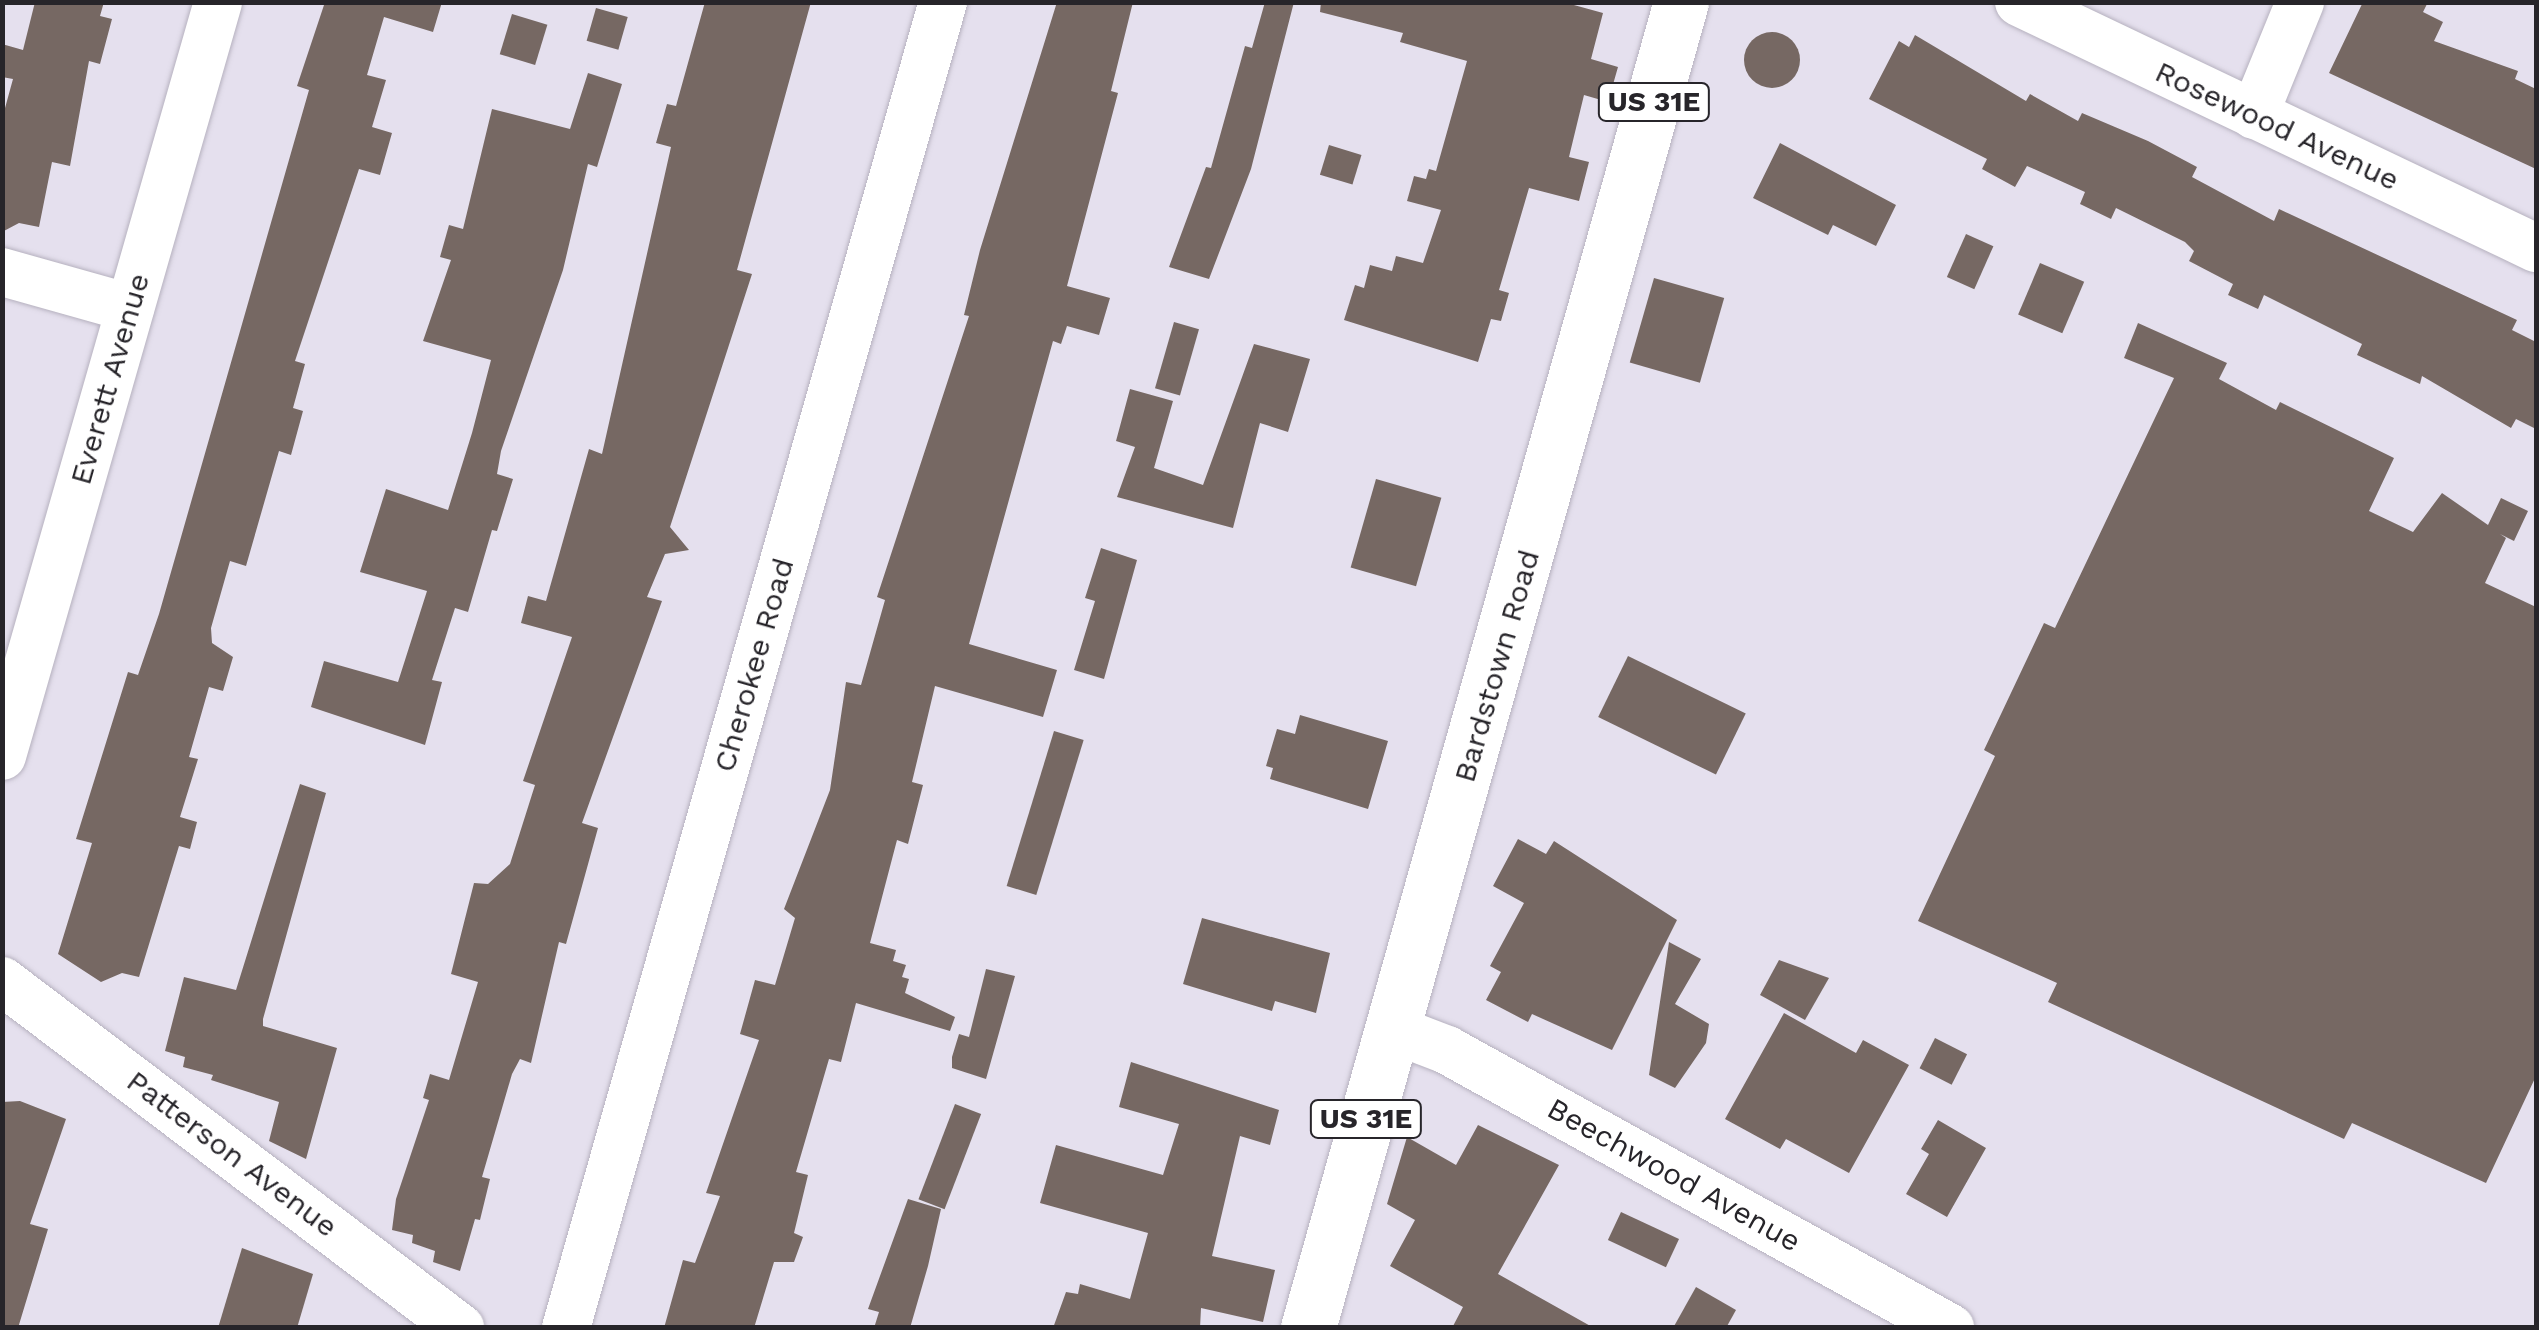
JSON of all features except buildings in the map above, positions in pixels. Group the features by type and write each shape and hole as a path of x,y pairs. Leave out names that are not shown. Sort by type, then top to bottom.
{"main road":[{"name":"Bardstown Road","path":"1308,1328 1395,1030 1676,5"}],"street":[{"name":"Everett Avenue","path":"2,756 218,2"},
{"name":"Cherokee Road","path":"566,1328 943,2"},
{"name":"Rosewood Avenue","path":"2019,2 2536,248"},
{"path":"2254,115 2300,2"},
{"path":"2,272 130,308"},
{"name":"Patterson Avenue","path":"2,980 460,1328"},
{"name":"Beechwood Avenue","path":"1395,1030 1447,1050 1950,1328"}]}
